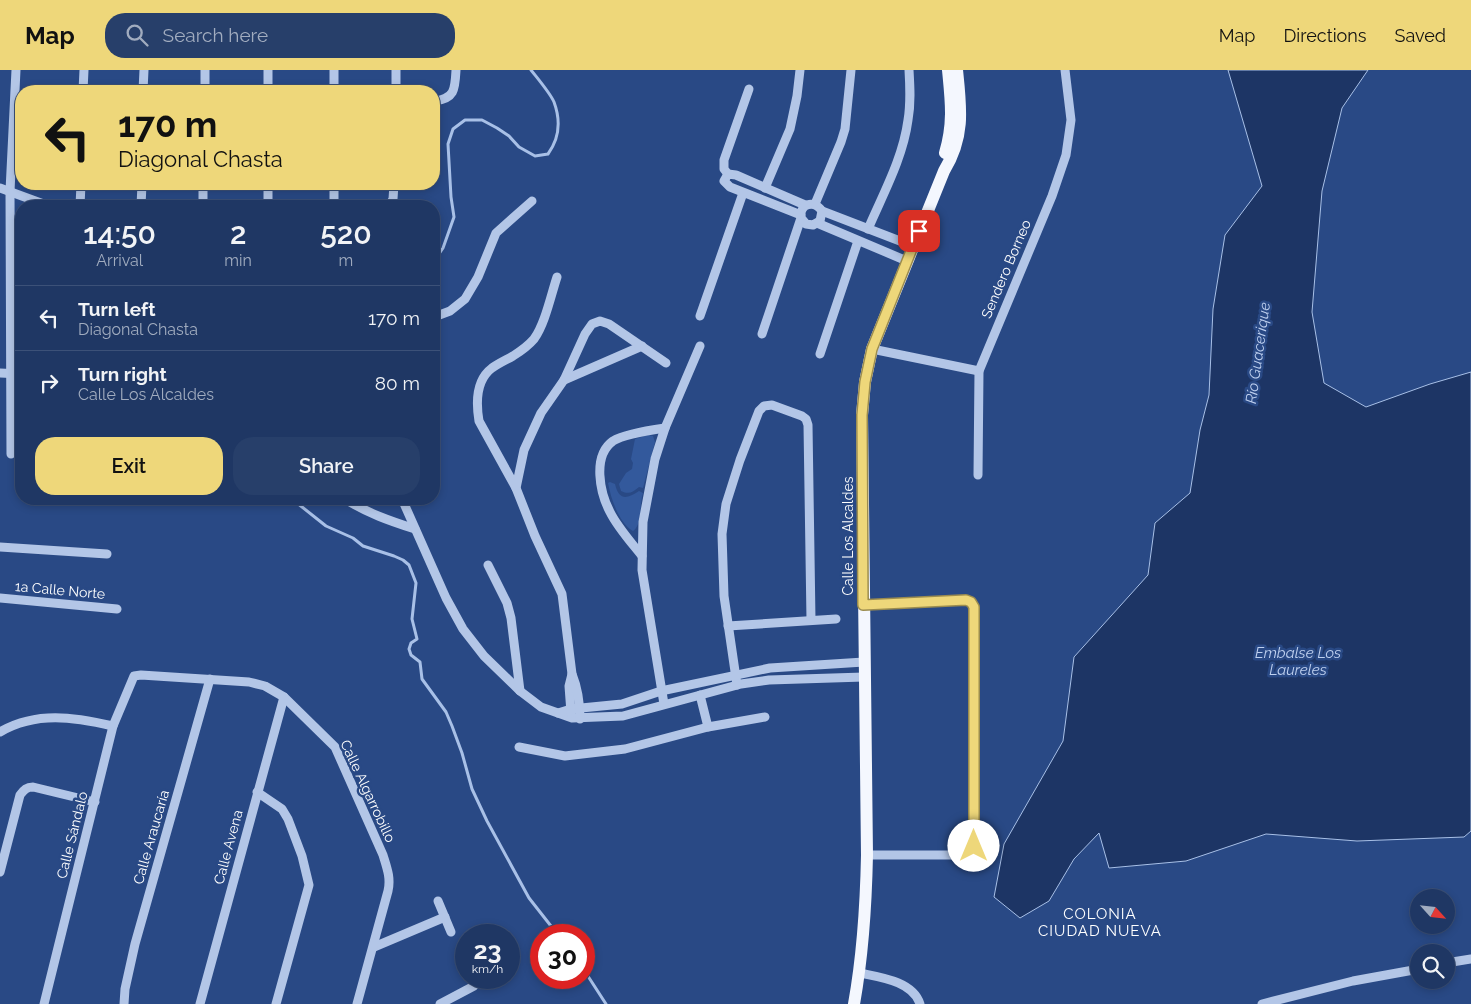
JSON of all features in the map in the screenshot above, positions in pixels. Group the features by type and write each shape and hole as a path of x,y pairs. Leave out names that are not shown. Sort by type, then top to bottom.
{"main road":[{"name":"Calle Los Alcaldes","path":"944,171 944,155 950,137 952,120 948,70"},
{"name":"Calle Los Alcaldes","path":"854,1004 860,973 866,911 867,855 862,415 865,382 872,349 958,139 961,119 958,70"}],"street":[{"path":"15,85 16,70"},
{"path":"83,85 84,70"},
{"path":"143,85 144,70"},
{"path":"205,70 205,85"},
{"path":"268,70 268,85"},
{"path":"334,70 334,85"},
{"path":"396,70 396,85"},
{"path":"440,100 451,96 455,86 456,70"},
{"path":"765,188 790,129 800,70"},
{"path":"762,334 801,216 810,205 841,142 851,70"},
{"path":"868,229 902,147 908,122 910,100 909,70"},
{"name":"Sendero Borneo","path":"978,371 1052,196 1066,155 1071,120 1065,70"},
{"path":"750,89 724,160 724,169 728,174 736,175 913,246"},
{"path":"11,454 10,191 15,90"},
{"path":"728,174 724,180 726,184 743,193 801,216 810,225 817,224 907,261"},
{"path":"0,188 33,200"},
{"path":"700,316 743,193"},
{"path":"440,315 450,311 465,299 478,278 496,233 532,201"},
{"path":"817,224 821,218 822,211"},
{"path":"820,354 858,241"},
{"path":"557,277 540,328 534,338 525,348 491,368 479,388 477,410 479,421 516,488 535,536 562,594 572,674 577,686 576,714"},
{"path":"516,488 524,450 541,413 564,380 585,334 592,324 600,321 609,324 666,363"},
{"path":"564,380 642,346"},
{"path":"664,704 642,570 643,522 655,459 664,428 700,346"},
{"path":"872,349 978,371 978,475"},
{"path":"0,373 15,374"},
{"path":"737,685 724,596 722,534 726,504 740,460 759,412 764,406 772,405 802,416 806,419 808,425 810,620"},
{"path":"642,556 610,512 601,480 600,462 605,449 614,440 645,430 664,428"},
{"path":"354,505 378,517 415,529"},
{"path":"405,505 446,598 463,628 484,656 520,691 541,707 558,713 623,716 737,685 769,680 864,677"},
{"path":"0,547 107,554"},
{"path":"488,565 507,603 511,618 520,691"},
{"name":"1a Calle Norte","path":"0,598 117,609"},
{"path":"863,605 966,600 971,602 974,607 974,846 972,852 967,854 867,855"},
{"path":"728,626 836,619"},
{"path":"576,714 622,704 661,691 735,674 770,668 864,662"},
{"name":"Calle Algarrobillo","path":"134,676 210,678 249,682 265,686 284,697 335,747 383,855 390,882 374,948 357,1004"},
{"name":"Calle Sándalo","path":"44,1004 113,726 134,676"},
{"name":"Calle Araucaría","path":"124,1004 125,989 135,944 210,678"},
{"path":"700,695 708,727"},
{"name":"Calle Avena","path":"200,1004 284,697"},
{"path":"519,747 565,756 625,749 708,727 765,717"},
{"path":"0,732 19,724 48,718 86,720 113,726"},
{"path":"0,872 20,795 23,790 33,787 95,802"},
{"path":"257,792 282,809 288,819 302,856 309,885 276,1004"},
{"path":"438,901 451,932"},
{"path":"374,948 445,917"},
{"path":"1455,962 1471,959"},
{"path":"1262,1004 1353,980 1410,970"},
{"path":"860,973 884,978 904,986 912,992 920,1004"},
{"path":"440,1004 468,989"}],"shaded area":[{"path":"648,435 653,436 655,442 643,488 639,487 629,493 621,491 619,484 626,473 632,469 633,463 631,459 635,439"},
{"path":"608,483 615,484 621,496 624,497 631,496 639,491 643,493 640,519 633,531 616,510 609,489"}],"water":[{"name":"Embalse Los Laureles","path":"1228,70 1368,70 1342,108 1322,191 1312,312 1324,383 1366,407 1430,384 1471,372 1471,831 1464,837 1357,841 1266,834 1186,861 1109,868 1099,833 1074,859 1049,901 1020,918 994,897 1004,844 1063,741 1074,657 1148,575 1155,523 1190,493 1200,430 1209,395 1213,309 1225,235 1262,186"}],"waterway":[{"path":"440,252 454,217 448,144 453,129 465,120 482,120 509,136 519,147 535,156 548,154 555,142 558,130 558,116 554,102 531,70"},
{"path":"300,505 326,526 353,538 363,546 394,556 409,565 416,583 412,619 417,639 411,643 409,649 411,655 420,662 422,679 446,712 462,753 472,789 487,821 529,898 549,924"},
{"path":"595,987 606,1004"}],"district":[{"name":"COLONIA CIUDAD NUEVA","path":"1100,922"}],"route":[{"path":"919,231 872,349 865,382 862,415 863,605 966,600 971,602 974,607 974,846"}],"water label":[{"name":"Río Guacerique","path":"1258,353"}]}
